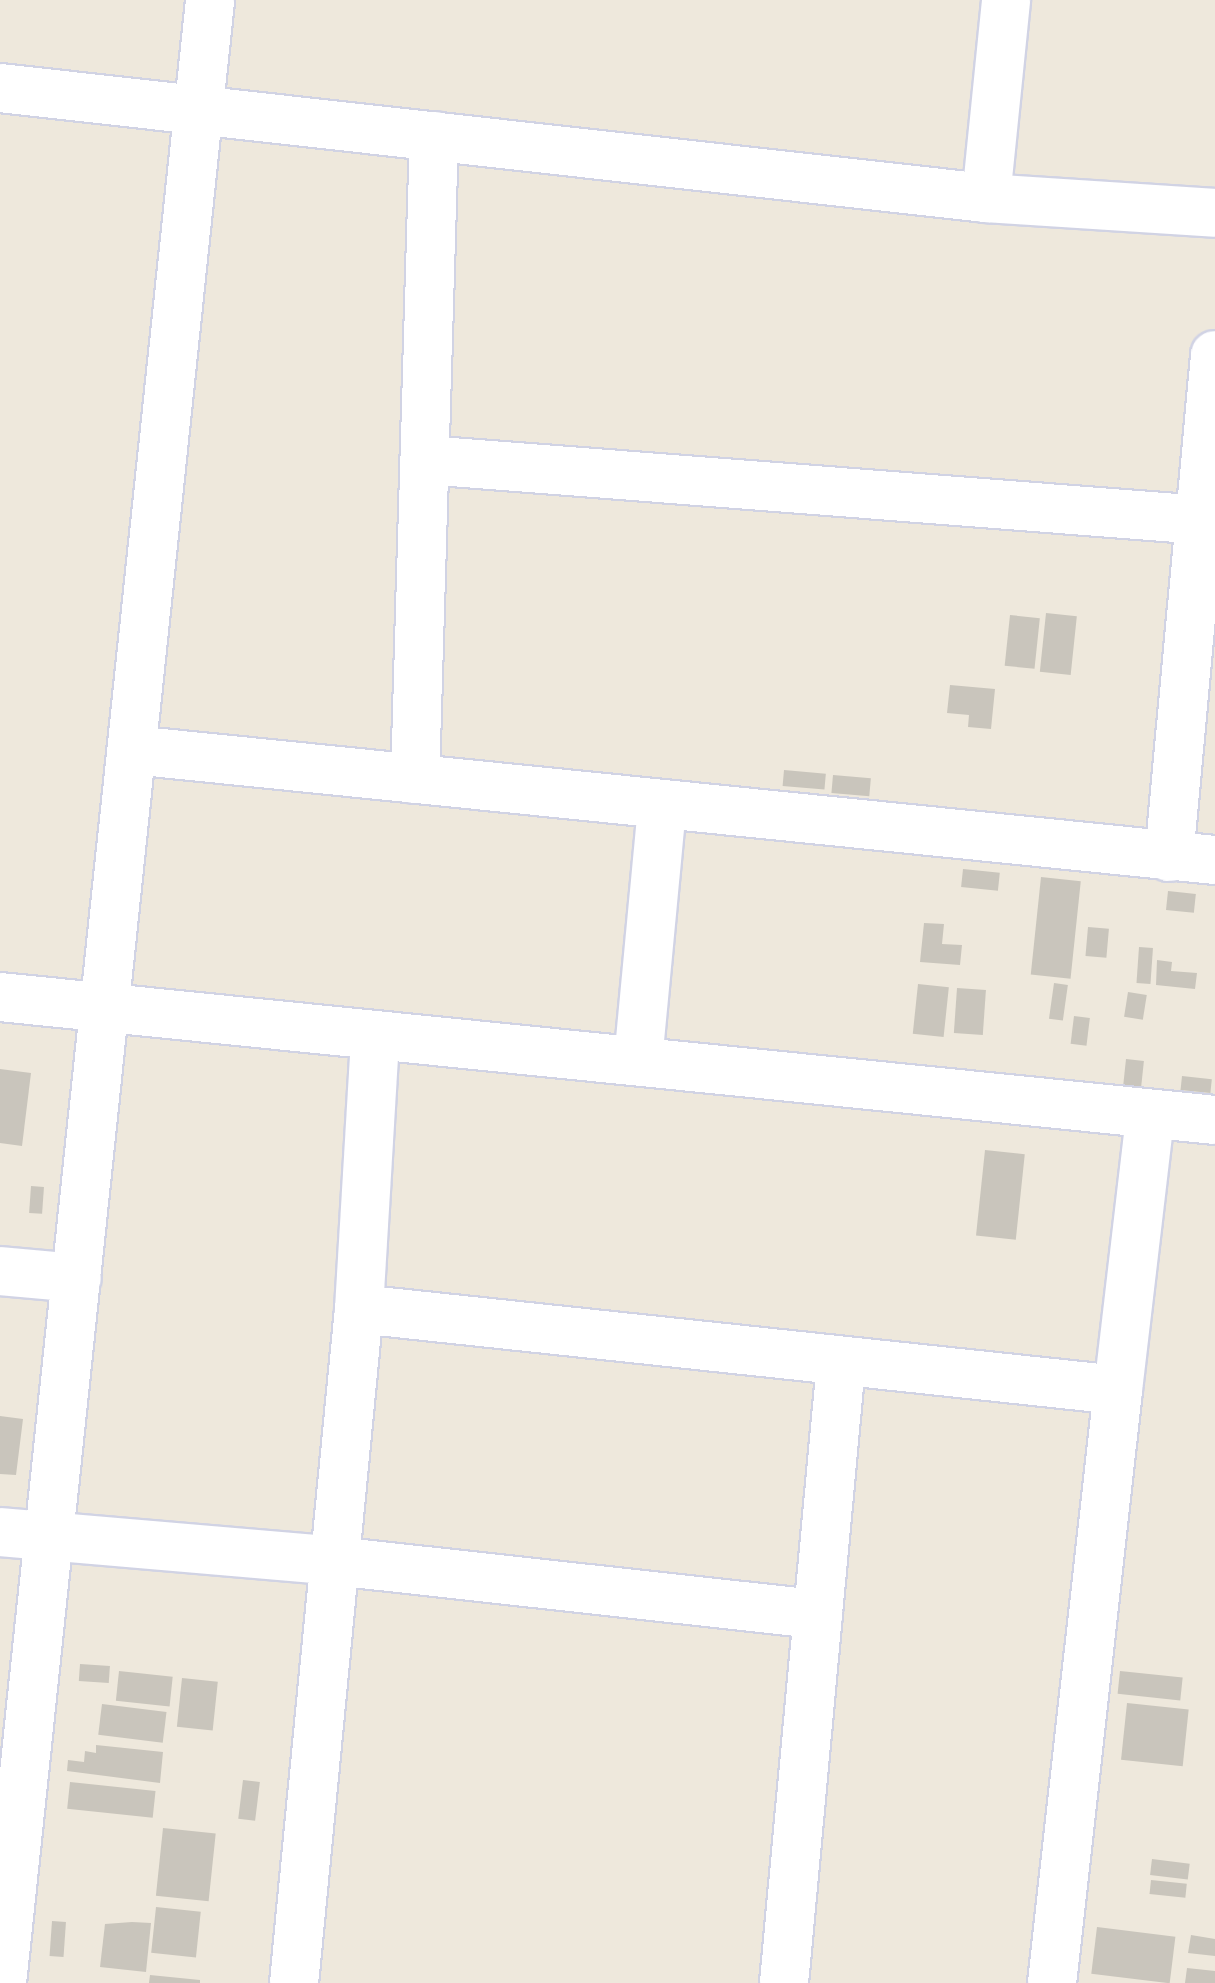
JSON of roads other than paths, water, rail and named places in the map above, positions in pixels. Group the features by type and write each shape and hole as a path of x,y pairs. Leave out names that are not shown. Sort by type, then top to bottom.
{"street":[{"path":"2,1983 210,0"},
{"path":"986,198 1006,0"},
{"path":"0,88 199,106 986,198 1215,214"},
{"path":"415,779 434,136"},
{"path":"132,750 1192,858 1202,520 1215,356"},
{"path":"426,460 1202,520"},
{"path":"638,1061 662,805"},
{"path":"0,997 106,1004 375,1037 1215,1120"},
{"path":"294,1983 359,1309 375,1037"},
{"path":"1052,1983 1150,1116"},
{"path":"0,1271 77,1278"},
{"path":"359,1309 841,1364 1118,1390"},
{"path":"784,1983 841,1364"},
{"path":"0,1532 335,1561 818,1614"}]}
